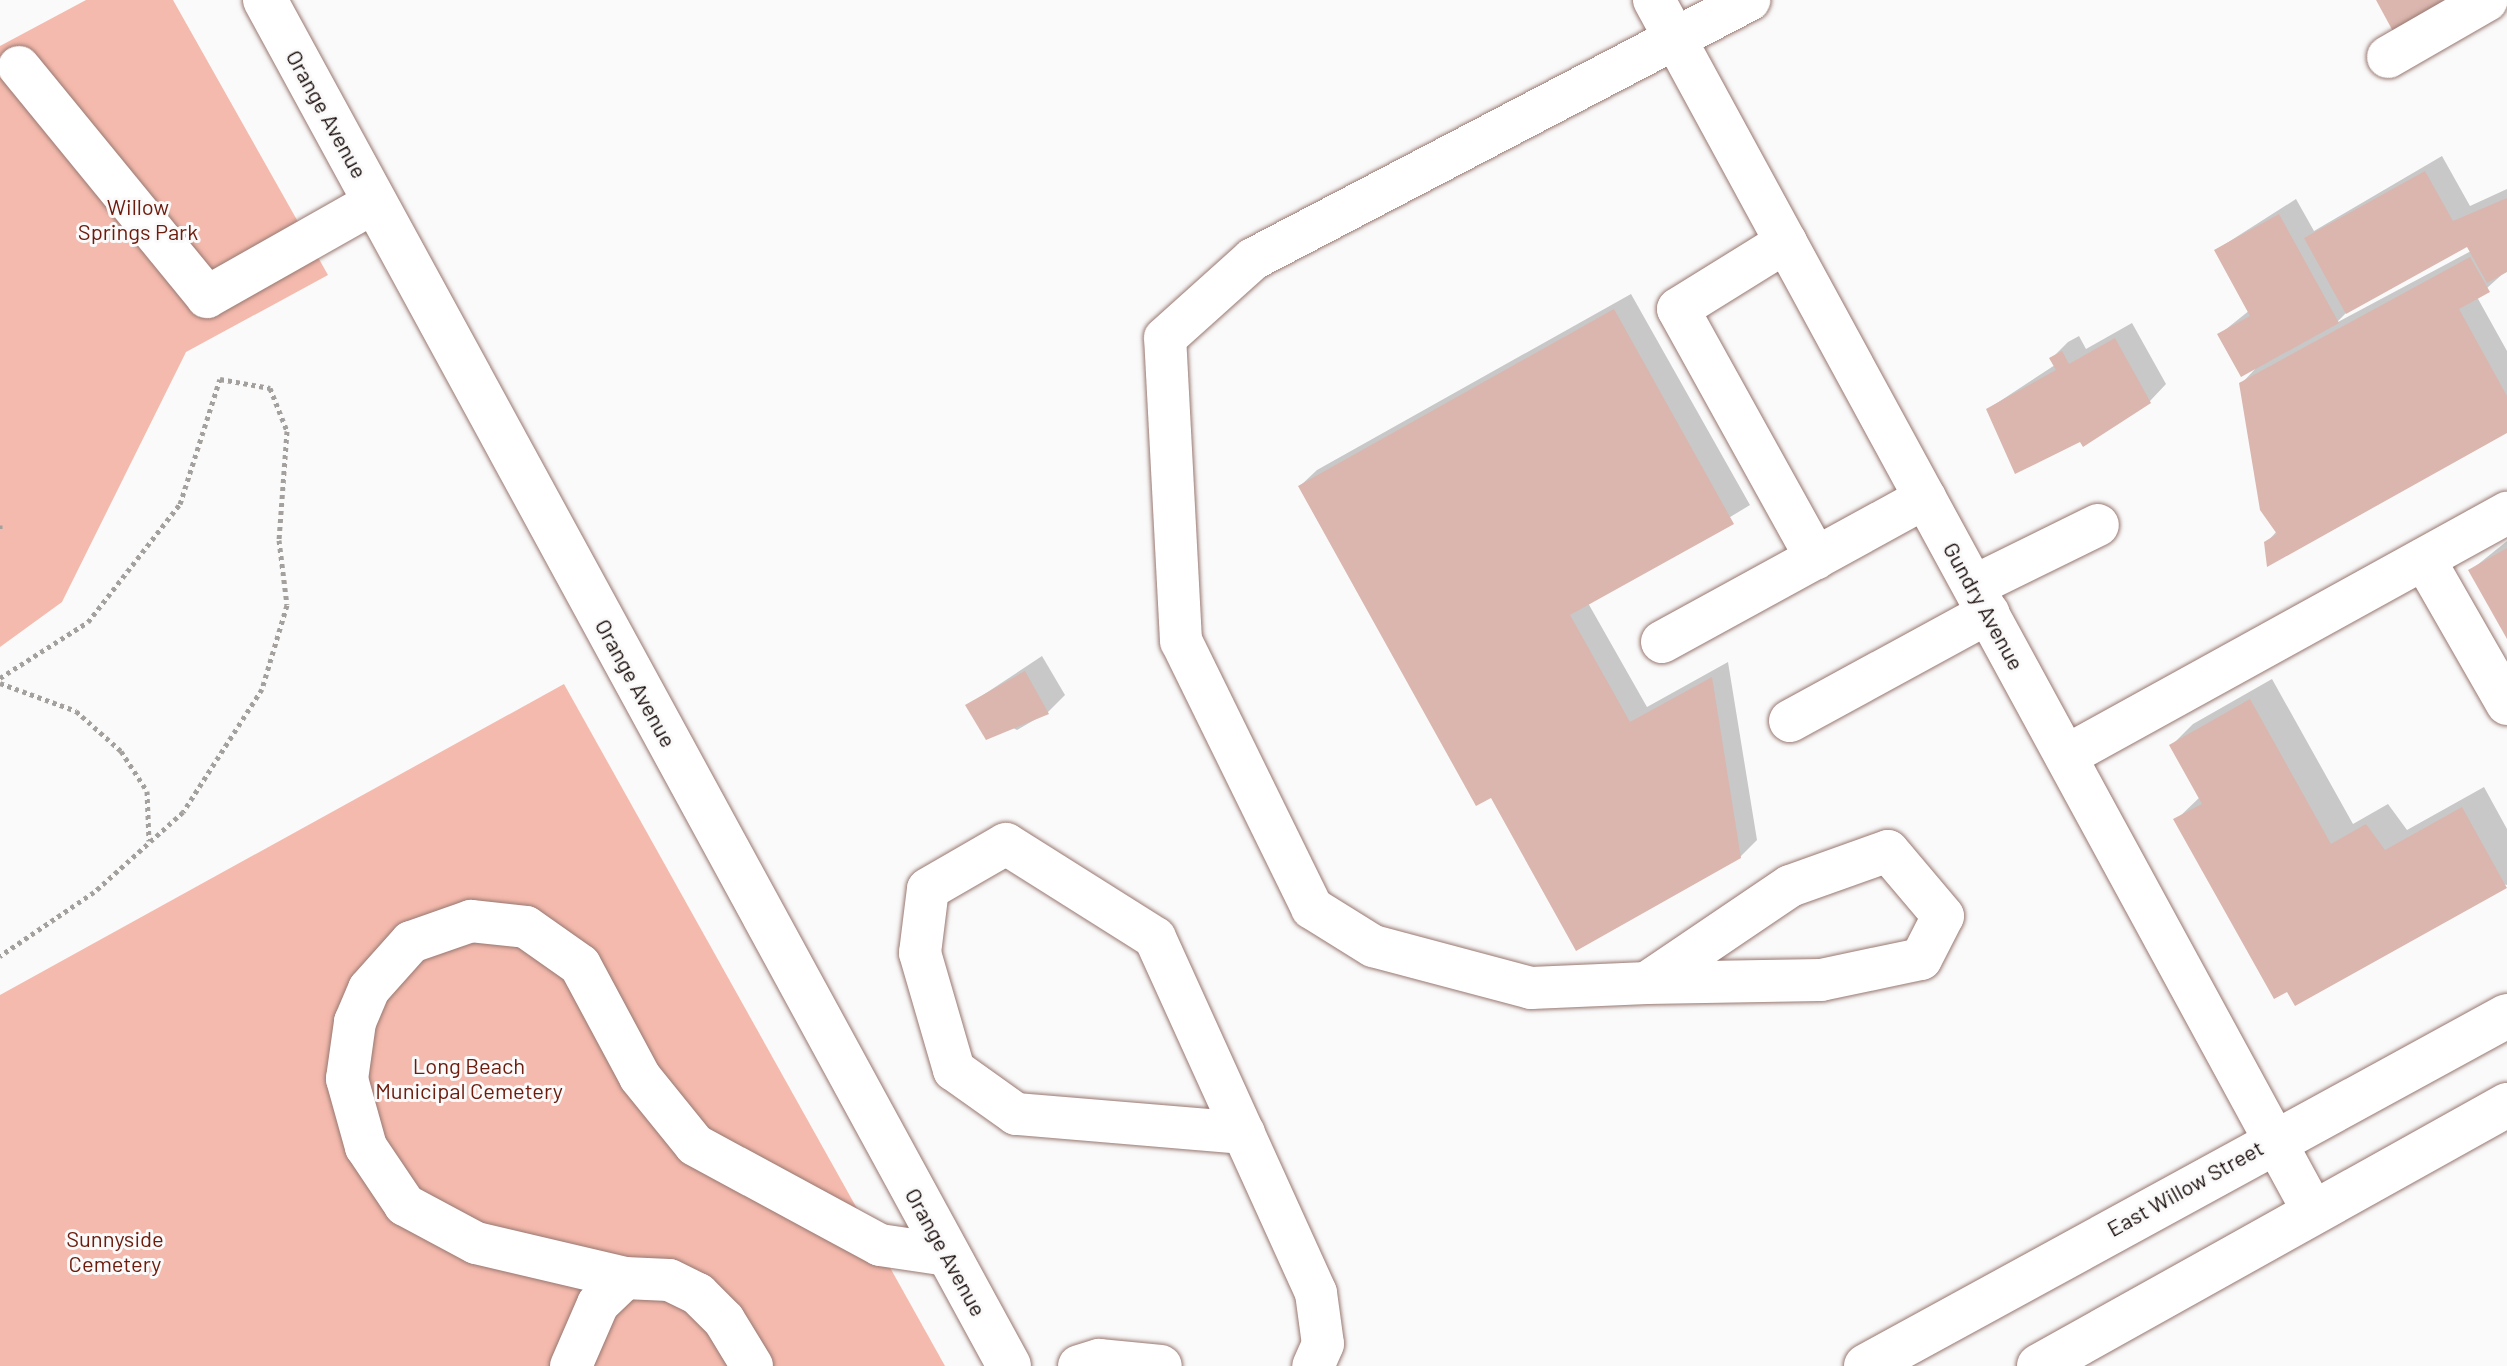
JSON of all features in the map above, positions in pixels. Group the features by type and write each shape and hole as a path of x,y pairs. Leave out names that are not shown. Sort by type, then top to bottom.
{"main road":[{"name":"Orange Avenue","path":"265,0 1009,1366"},
{"name":"East Willow Street","path":"1866,1366 2274,1138 2507,1016"},
{"path":"2039,1366 2507,1105"}],"street":[{"name":"Gundry Avenue","path":"1654,0 2314,1213"},
{"path":"1647,983 1790,886 1888,851 1943,916 1921,959 1821,980 1531,988 1373,946 1312,908 1181,641 1165,338 1253,259 1676,41 1749,0"},
{"path":"2388,57 2487,0"},
{"path":"19,67 207,297 375,202"},
{"path":"1786,242 1678,309 1816,558"},
{"path":"1662,642 1925,498"},
{"path":"2066,756 2507,513"},
{"path":"1790,721 2098,525"},
{"path":"2424,559 2507,704"},
{"path":"1244,1133 1016,1114 954,1070 920,953 928,889 1006,844 1155,938 1244,1133 1316,1293 1323,1344 1313,1366"},
{"path":"752,1366 698,1294 669,1280 625,1278 476,1243 405,1205 388,1184 356,1123 347,1079 355,1022 369,989 411,942 471,921 526,927 580,965 640,1077 695,1145 880,1245 947,1255"},
{"path":"571,1366 598,1304 625,1278"},
{"path":"1079,1366 1099,1360 1161,1366"}],"path":[{"path":"0,680 88,622 180,504 220,379 270,388 287,431 279,540 287,605 262,689 183,812 94,892 0,956"},
{"path":"0,525 0,532"},
{"path":"0,680 76,711 121,751 147,791 149,842"}],"green space":[{"name":"Willow Springs Park","path":"86,0 173,0 328,275 186,352 62,602 0,647 0,46"},
{"name":"Long Beach Municipal Cemetery","path":"564,684 945,1366 0,1366 0,995"}],"building":[{"path":"2376,0 2458,0 2395,35"},
{"path":"2425,171 2453,221 2507,198 2507,272 2487,283 2467,247 2346,314 2304,238"},
{"path":"2279,214 2339,323 2241,377 2217,334 2250,316 2214,250"},
{"path":"2470,257 2490,292 2459,309 2507,396 2507,433 2267,567 2264,542 2277,534 2260,510 2239,383"},
{"path":"1614,309 1734,524 1570,615 1630,722 1712,677 1741,858 1576,951 1491,798 1476,806 1298,486"},
{"path":"2115,338 2151,403 2083,447 2080,442 2015,474 1986,409 2056,370 2049,358 2062,351 2069,364"},
{"path":"2507,548 2507,639 2468,570"},
{"path":"1025,671 1049,714 986,740 965,705"},
{"path":"2250,699 2331,844 2366,824 2385,850 2462,807 2507,888 2295,1006 2287,992 2274,999 2173,819 2202,804 2169,745"}],"park label":[{"name":"Sunnyside Cemetery","path":"115,1250"}]}
